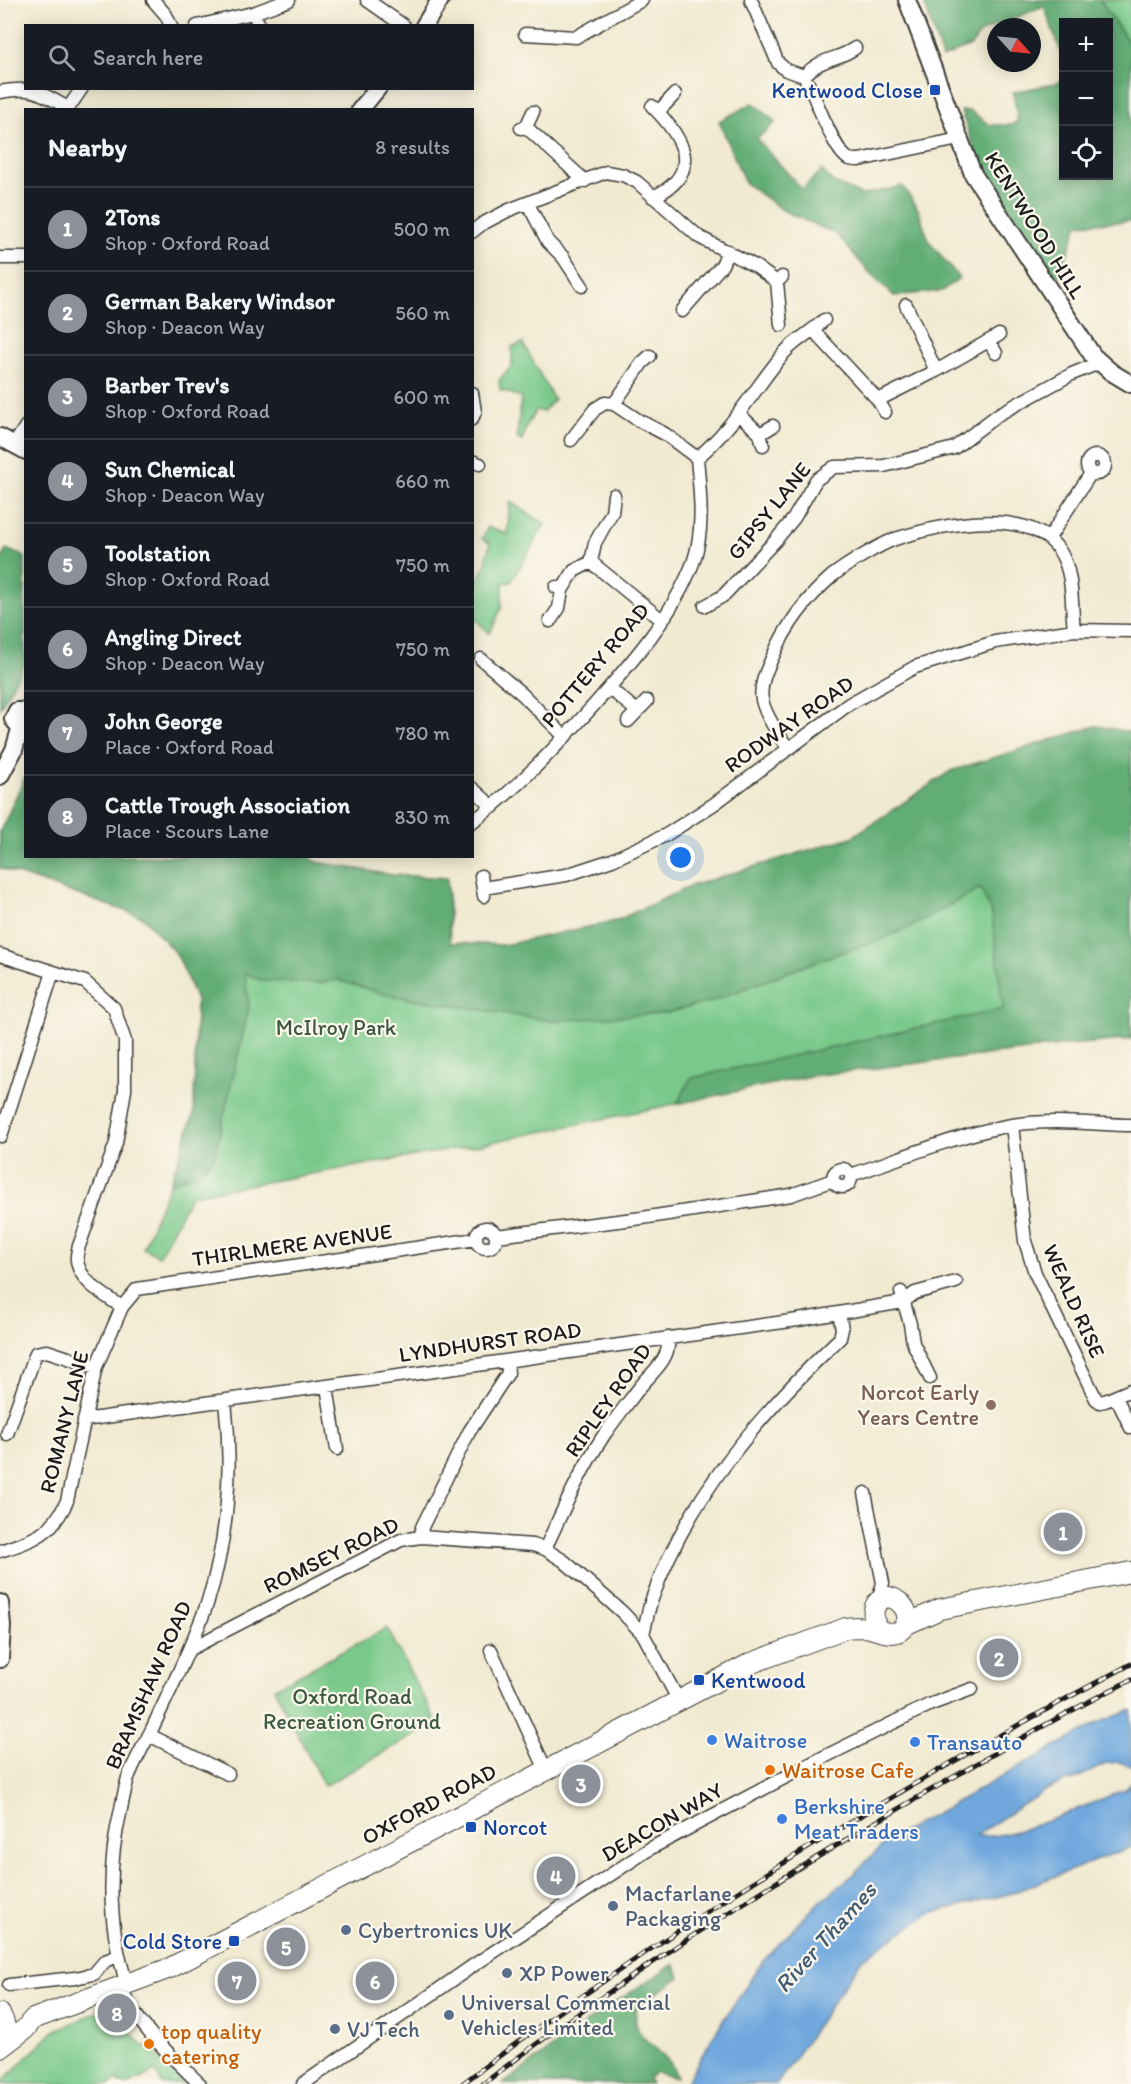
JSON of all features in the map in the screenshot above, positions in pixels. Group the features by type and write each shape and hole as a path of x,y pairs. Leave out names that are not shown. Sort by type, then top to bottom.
{"main road":[{"path":"886,1599 873,1620 878,1630 896,1632 905,1625 940,1609 1131,1572"},
{"path":"886,1599 940,1609"},
{"path":"886,1599 906,1610 905,1625"},
{"name":"OXFORD ROAD","path":"846,1628 861,1614 886,1599"},
{"name":"OXFORD ROAD","path":"0,2048 25,2029 33,2019 170,1968 749,1665 846,1628 863,1627 878,1630"},
{"path":"0,2048 5,2039 6,2027 0,2013 17,2014 33,2019"}],"street":[{"path":"153,0 166,15 170,24"},
{"path":"206,24 254,13 288,0"},
{"path":"367,0 401,24"},
{"path":"425,24 440,0"},
{"path":"525,33 576,37 642,0"},
{"path":"751,0 778,63 786,70 804,76 835,142 849,159 859,160 959,139"},
{"name":"KENTWOOD HILL","path":"908,0 973,174 1082,342 1100,363 1131,384"},
{"path":"254,13 259,24"},
{"path":"804,76 812,66 848,53 855,48"},
{"path":"0,92 24,88"},
{"path":"36,90 65,108"},
{"path":"68,108 81,90"},
{"path":"362,108 376,90"},
{"path":"653,197 668,190 679,179 685,167 685,156 676,135 655,109 675,94"},
{"path":"532,112 524,128 585,181"},
{"path":"474,230 509,210 606,172 623,175 637,182 699,237 780,279 781,325"},
{"path":"528,204 548,242 562,257 582,286"},
{"path":"682,311 722,265 728,251"},
{"path":"0,258 24,258"},
{"path":"906,305 936,371"},
{"path":"571,440 578,422 605,403 614,404 665,434 698,458 715,443 739,414 786,350 824,320"},
{"path":"813,330 878,400 885,412"},
{"path":"878,400 994,338 996,353"},
{"path":"614,404 642,363 650,356"},
{"name":"GIPSY LANE","path":"705,606 723,596 776,541 794,518 816,480 834,467 884,466 954,448 999,414 1072,374 1100,363"},
{"path":"739,414 761,439 773,426"},
{"path":"13,444 24,429"},
{"name":"POTTERY ROAD","path":"474,821 493,807 565,737 609,688 642,649 680,591 693,561 699,532 701,500 698,458"},
{"path":"1049,538 1090,473"},
{"path":"591,562 595,543 612,512 614,495"},
{"path":"788,748 773,725 761,699 764,675 780,639 798,613 833,576 893,540 935,528 969,523 995,523 1025,527 1049,538 1065,561 1074,630"},
{"path":"591,562 662,620"},
{"path":"550,621 559,608 559,588 574,571 591,562"},
{"name":"RODWAY ROAD","path":"483,886 566,875 612,860 666,835 714,804 849,704 915,667 995,642 1074,630 1131,631"},
{"path":"481,659 522,694 565,737"},
{"path":"609,688 637,711"},
{"path":"628,721 647,700"},
{"path":"0,766 22,713"},
{"path":"0,776 14,750 22,713"},
{"path":"474,790 493,807"},
{"path":"0,955 85,982 114,1008 125,1041 125,1090 116,1143 79,1246 77,1260 82,1273 95,1288 122,1307"},
{"path":"14,1141 0,1136 53,972"},
{"name":"THIRLMERE AVENUE","path":"122,1307 137,1289 154,1286 476,1239 481,1247 487,1248 493,1245 496,1236 642,1218 791,1195 833,1180 837,1185 846,1186 851,1180 850,1175 981,1132 1012,1125 1036,1123 1131,1125"},
{"name":"WEALD RISE","path":"1012,1125 1025,1241 1035,1273 1096,1399 1100,1402 1116,1397"},
{"name":"LYNDHURST ROAD","path":"84,1420 839,1313 956,1282"},
{"path":"902,1297 913,1343 930,1378"},
{"name":"ROMANY LANE","path":"0,1551 41,1536 53,1525 67,1501 96,1367 122,1307"},
{"path":"643,1634 651,1599 674,1549 705,1494 757,1423 840,1338 842,1329 839,1313"},
{"name":"RIPLEY ROAD","path":"545,1549 571,1492 604,1435 664,1360 669,1348 668,1338"},
{"path":"7,1434 36,1353 48,1351 96,1367"},
{"path":"421,1537 422,1527 469,1432 508,1373 507,1360"},
{"path":"327,1387 337,1449"},
{"path":"1131,1390 1116,1397 1131,1428"},
{"name":"BRAMSHAW ROAD","path":"200,2084 156,2042 130,2010 118,1956 111,1908 111,1874 117,1826 128,1779 190,1649 207,1602 220,1546 229,1464 225,1401"},
{"path":"865,1493 886,1599"},
{"name":"ROMSEY ROAD","path":"190,1649 401,1540 421,1537 533,1545 545,1549 564,1561 622,1612 643,1634 679,1701"},
{"path":"0,1603 2,1626 0,1659"},
{"path":"491,1650 546,1770"},
{"name":"DEACON WAY","path":"303,2084 474,1965 651,1848 820,1759 929,1705 972,1689"},
{"path":"149,1735 228,1774"},
{"path":"9,1985 94,1974 105,1961 118,1956"}],"green space":[{"path":"923,0 1100,0 1112,18 1059,18 1059,47 1044,6 1015,18 987,18 987,30 981,32 971,46 942,58"},
{"path":"1100,0 1131,0 1131,46 1113,18"},
{"path":"1113,19 1131,46 1131,221 1078,224 1055,289 981,168 961,111 970,111 990,125 1012,125 1018,120 1013,92 1059,82 1059,180 1113,180"},
{"path":"753,103 776,122 757,139 802,189 822,170 834,183 862,195 903,186 918,209 929,241 959,278 942,291 894,296 869,272 836,234 784,211 745,183 719,121"},
{"path":"523,343 554,400 543,412 536,410 522,441 517,438 521,397 500,390 499,380 512,366 512,347"},
{"path":"510,502 545,524 511,582 503,583 502,607 490,633 474,619 474,585 485,566 490,543 482,539 488,527 507,534"},
{"path":"6,549 24,557 24,665 0,708 0,564"},
{"name":"McIlroy Park","path":"1096,726 1131,732 1131,1039 810,1076 478,1145 191,1195 159,1256 143,1248 177,1166 194,1113 196,1000 178,956 143,917 0,868 0,832 24,779 24,858 311,858 316,862 392,875 447,878 450,943 504,945 616,921 691,886 852,837 951,771"},
{"name":"McIlroy Park","path":"1096,726 1131,732 1131,1039 810,1076 677,1104 691,1078 1003,1009 992,915 980,888 914,925 880,940 709,1002 667,1013 552,1021 387,995 338,980 321,983 282,982 260,980 245,973 249,1008 214,1158 198,1173 170,1183 194,1113 196,1000 178,956 143,917 0,868 0,832 24,779 24,858 311,858 316,862 392,875 447,878 450,943 504,945 616,921 691,886 852,837 951,771"},
{"name":"Oxford Road Recreation Ground","path":"387,1628 437,1723 324,1786 274,1688"},
{"path":"674,1964 680,1977 637,2007 636,2018 640,2033 671,2064 677,2077 656,2072 648,2078 650,2084 503,2084 609,2006"},
{"path":"98,2012 112,2014 144,2047 147,2045 185,2084 162,2084 155,2071 130,2084 120,2084 117,2079 110,2084 0,2084 54,2031"}],"water":[{"name":"River Thames","path":"1131,1710 1131,1766 1120,1762 1108,1763 1073,1780 1063,1782 1044,1791 976,1835 990,1836 1028,1828 1126,1789 1131,1782 1131,1847 1009,1894 930,1913 862,1959 777,2084 685,2084 722,2022 763,1961 814,1907 850,1877 888,1840 1100,1722"}],"railway":[{"path":"462,2084 622,1968 788,1860 958,1759 1131,1664"},
{"path":"483,2084 644,1968 810,1861 1052,1721 1131,1680"}],"place":[{"name":"Kentwood Close","path":"935,90"},
{"name":"Norcot Early Years Centre","path":"991,1405"},
{"name":"2Tons","path":"1063,1532"},
{"name":"German Bakery Windsor","path":"999,1658"},
{"name":"Kentwood","path":"699,1680"},
{"name":"Waitrose","path":"712,1740"},
{"name":"Transauto","path":"915,1742"},
{"name":"Waitrose Cafe","path":"770,1770"},
{"name":"Barber Trev's","path":"581,1784"},
{"name":"Berkshire Meat Traders","path":"782,1819"},
{"name":"Norcot","path":"471,1827"},
{"name":"Sun Chemical","path":"556,1876"},
{"name":"Macfarlane Packaging","path":"613,1906"},
{"name":"Cybertronics UK","path":"346,1930"},
{"name":"Cold Store","path":"234,1941"},
{"name":"Toolstation","path":"286,1947"},
{"name":"XP Power","path":"507,1973"},
{"name":"John George","path":"237,1981"},
{"name":"Angling Direct","path":"375,1981"},
{"name":"Cattle Trough Association","path":"117,2013"},
{"name":"Universal Commercial Vehicles Limited","path":"449,2015"},
{"name":"VJ Tech","path":"335,2029"},
{"name":"top quality catering","path":"149,2044"}]}
